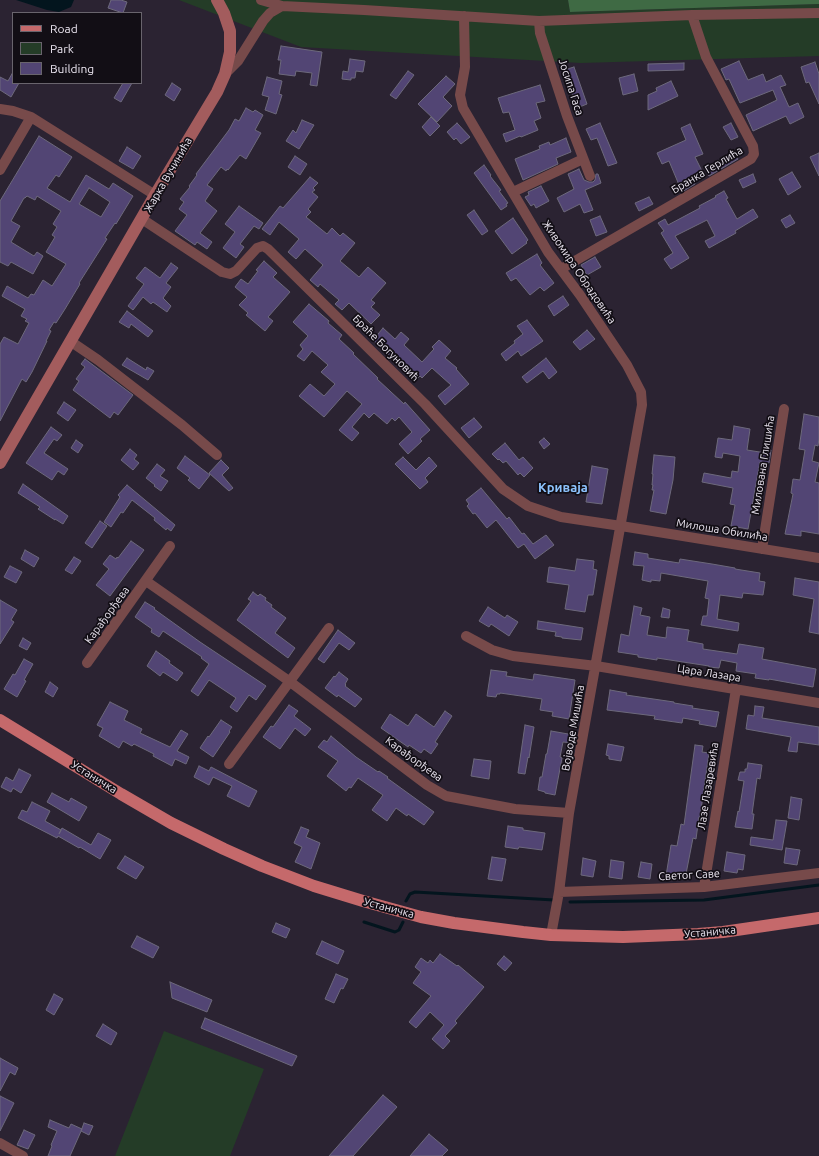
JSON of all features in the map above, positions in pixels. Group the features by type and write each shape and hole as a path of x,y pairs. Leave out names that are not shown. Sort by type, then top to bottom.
{"main road":[{"name":"Устаничка","path":"0,720 121,794 165,819 224,849 314,886 421,917 470,926 551,935 623,937 698,934 747,929 819,918"}],"street":[{"name":"Жарка Вучинића","path":"0,462 217,92 225,74 230,52 230,31 224,13 217,0"},
{"path":"261,0 282,6 539,21 692,15 819,13"},
{"path":"225,74 238,61 263,21 270,13 282,6"},
{"name":"Бранка Герлића","path":"561,269 751,159 754,154 753,146 706,57 692,15"},
{"name":"Живомира Обрадовића","path":"464,16 465,67 460,95 463,108 548,252 580,295 627,365 641,392 642,405 620,526"},
{"name":"Јосипа Гаса","path":"539,21 540,33 564,109 590,176"},
{"path":"0,109 13,111 31,117 155,196"},
{"path":"0,170 31,117"},
{"path":"513,192 583,159"},
{"name":"Браће Богуновић","path":"142,219 222,272 230,274 236,271 257,248 263,246 268,248 425,404 504,489 528,506 561,517 620,526"},
{"path":"70,341 98,360 176,420 217,455"},
{"name":"Милована Глишића","path":"762,549 784,409"},
{"name":"Милоша Обилића","path":"620,526 819,558"},
{"name":"Војводе Мишића","path":"551,935 559,892 569,813 620,526"},
{"name":"Карађорђева","path":"87,663 170,546"},
{"name":"Карађорђева","path":"146,581 289,681 427,786 446,796 515,808 569,813"},
{"path":"230,764 329,628"},
{"name":"Цара Лазара","path":"466,636 492,650 513,656 596,666 819,703"},
{"name":"Лазе Лазаревића","path":"704,887 736,689"},
{"name":"Светог Саве","path":"559,892 704,887 819,873"},
{"path":"0,1143 23,1156"}],"green space":[{"path":"179,0 568,0 570,12 819,4 819,56 581,63 301,47"},
{"path":"568,0 819,0 819,4 570,12"},
{"path":"164,1031 264,1069 230,1156 115,1156"}],"water":[{"path":"16,0 74,0 71,7 59,12 47,10"}],"building":[{"path":"111,0 121,0 127,2 123,12 108,8"},
{"path":"281,46 322,52 317,86 310,85 312,73 296,71 295,76 279,74 281,60 278,60"},
{"path":"350,59 365,61 363,72 356,71 355,78 351,78 351,80 342,79 343,71 348,72"},
{"path":"739,61 748,80 763,74 766,82 781,75 786,85 780,87 789,107 798,103 804,117 790,124 786,116 753,131 746,115 777,100 773,90 740,103 729,79 726,80 721,69"},
{"path":"815,62 819,74 819,104 809,82 806,83 801,67"},
{"path":"684,63 684,70 648,71 648,64"},
{"path":"574,67 587,104 577,108 564,70"},
{"path":"408,71 414,75 396,99 390,95"},
{"path":"12,74 12,84 18,84 11,97 0,90 0,77 8,81"},
{"path":"634,74 638,91 623,95 619,78"},
{"path":"446,76 455,84 443,97 452,106 437,122 418,104"},
{"path":"267,77 282,81 279,94 282,95 276,114 265,110 269,97 262,95"},
{"path":"671,81 678,96 648,110 648,95 657,91 656,88"},
{"path":"172,83 181,89 174,101 165,95"},
{"path":"122,84 131,84 121,102 114,98"},
{"path":"540,85 545,101 536,103 541,118 534,121 538,130 506,142 503,134 515,130 509,112 503,113 498,98"},
{"path":"246,108 253,112 255,110 263,115 255,130 261,133 246,159 240,155 228,170 227,169 226,171 221,167 207,185 213,189 205,201 217,211 200,233 212,242 207,249 197,242 195,245 175,231 187,215 179,209 184,202 180,199 190,187 189,186 197,175 196,174 229,130 235,119 239,121"},
{"path":"431,117 440,126 430,136 422,127"},
{"path":"302,120 314,125 299,149 286,141 293,130 296,133"},
{"path":"457,123 470,137 461,144 456,138 454,140 447,132"},
{"path":"600,123 617,163 608,166 597,138 591,140 586,129"},
{"path":"731,123 738,137 731,140 723,127"},
{"path":"690,124 703,154 695,157 704,175 694,180 695,184 682,192 669,161 662,164 657,153 686,140 681,128"},
{"path":"39,136 72,157 59,177 56,175 47,188 70,202 86,175 109,189 113,183 133,196 116,224 115,223 105,238 107,239 79,283 80,284 65,309 56,323 54,322 49,330 51,331 47,341 32,372 26,382 22,379 0,421 0,344 4,337 18,344 29,323 25,321 27,319 21,316 25,309 2,296 7,286 28,298 31,294 34,295 43,280 52,286 66,264 46,252 55,237 52,235 57,227 53,224 61,211 37,196 35,200 27,196 24,198 11,221 20,226 11,242 34,256 37,252 43,256 33,274 11,262 8,266 0,262 0,201","holes":["89,188 110,202 101,217 79,204"]},
{"path":"566,138 571,152 556,158 558,164 523,180 515,159 540,149 539,146 549,142 550,145"},
{"path":"127,147 141,156 133,169 119,161"},
{"path":"734,152 738,159 709,176 705,169"},
{"path":"819,153 819,176 810,157"},
{"path":"295,156 307,164 300,175 288,167"},
{"path":"484,165 491,175 490,176 501,190 499,191 508,203 506,204 507,206 501,210 474,173"},
{"path":"579,169 584,180 589,182 593,182 596,174 598,174 601,183 585,190 593,210 584,213 580,204 564,212 557,198 574,189 568,174"},
{"path":"792,172 801,187 788,195 779,179"},
{"path":"753,174 756,182 743,188 739,180"},
{"path":"310,177 318,183 313,188 315,190 312,192 318,197 308,209 311,212 306,217 327,234 332,228 340,236 343,233 355,243 340,261 359,277 368,267 386,283 371,300 375,303 371,307 380,315 371,324 349,303 342,310 335,304 339,300 320,284 318,287 310,280 323,265 305,249 296,259 288,252 299,239 279,222 270,235 262,229 280,206 283,208"},
{"path":"541,186 549,201 536,208 534,204 531,206 525,197 529,195 528,192"},
{"path":"724,191 728,198 726,199 737,219 753,209 758,217 735,231 736,233 709,248 705,241 715,236 707,220 675,236 689,258 671,269 664,259 673,253 661,233 664,231 658,223 665,219 668,225 700,208 699,206"},
{"path":"649,197 653,204 639,211 635,203"},
{"path":"239,206 263,223 259,229 254,226 240,244 244,247 236,258 223,248 235,232 225,224"},
{"path":"474,210 488,231 482,235 467,215"},
{"path":"790,215 795,223 786,228 781,220"},
{"path":"600,216 607,232 596,236 590,220"},
{"path":"513,218 528,240 526,242 527,243 512,254 495,231"},
{"path":"537,254 542,263 540,265 554,283 544,291 540,287 530,295 516,278 511,281 506,273"},
{"path":"595,257 601,267 587,275 581,265"},
{"path":"264,261 277,273 273,277 290,292 268,317 273,321 265,331 246,315 248,313 239,305 247,297 235,287 241,279 248,284 258,271 256,270"},
{"path":"171,263 178,268 166,283 171,287 163,298 171,306 167,312 153,302 151,304 143,297 133,310 128,306 144,284 136,278 145,267 160,278"},
{"path":"563,296 569,305 554,316 548,306"},
{"path":"309,304 329,321 328,323 342,335 339,339 378,378 377,379 404,404 405,402 430,430 420,439 422,441 408,454 399,444 412,432 399,417 395,421 392,418 387,424 374,413 369,418 364,413 352,427 359,433 352,441 339,430 362,404 347,391 324,417 299,396 310,384 324,396 335,384 321,372 328,365 312,351 304,361 297,356 303,349 300,345 308,336 293,322"},
{"path":"127,311 153,331 148,337 131,324 129,328 119,322"},
{"path":"527,320 543,341 521,356 518,351 506,361 501,354 515,343 514,341 523,334 517,326"},
{"path":"383,328 395,339 401,332 409,339 404,345 422,362 434,349 432,347 439,340 451,351 445,358 457,368 456,369 469,384 445,405 438,396 451,385 432,368 422,378 420,376 416,380 373,340"},
{"path":"587,330 595,339 580,350 573,342"},
{"path":"127,358 146,370 147,367 154,371 148,380 122,365"},
{"path":"546,358 557,372 549,379 543,371 527,383 522,377"},
{"path":"85,359 133,395 118,415 114,412 110,418 73,390 79,381 76,379 85,367 81,364"},
{"path":"64,402 76,410 68,421 57,413"},
{"path":"804,414 819,417 818,446 815,445 812,461 819,463 815,482 819,483 819,534 801,531 801,536 785,534 793,494 791,493 793,479 800,480 805,450 799,449"},
{"path":"474,418 482,427 469,438 461,428"},
{"path":"734,426 750,429 747,450 766,453 767,449 771,450 769,463 760,462 748,529 731,526 735,505 730,504 733,488 702,482 704,473 731,478 732,471 738,472 740,456 723,453 722,458 715,457 718,438 732,440"},
{"path":"51,427 62,435 57,441 54,439 44,453 68,469 64,475 58,471 52,480 26,463"},
{"path":"544,438 550,444 544,449 539,442"},
{"path":"76,440 83,445 78,453 71,448"},
{"path":"505,443 519,460 523,457 533,468 524,477 520,473 518,475 506,461 503,463 492,454"},
{"path":"130,449 137,455 134,459 139,463 133,470 121,460"},
{"path":"654,455 675,457 673,480 666,514 650,511 654,490 652,490 652,474"},
{"path":"185,456 210,475 199,489 188,480 190,478 177,468"},
{"path":"403,457 416,470 429,457 437,466 425,478 428,482 420,489 395,464"},
{"path":"221,460 229,468 222,475 233,488 229,491 209,473"},
{"path":"157,464 165,470 160,476 168,481 161,491 146,478"},
{"path":"592,466 608,469 602,504 586,502"},
{"path":"23,484 68,516 63,524 38,509 40,507 18,493"},
{"path":"127,485 175,525 171,531 167,528 166,530 154,520 155,518 132,500 123,513 121,512 111,527 104,522 120,497 118,495"},
{"path":"481,488 507,519 509,517 522,534 524,533 533,544 546,535 554,545 535,559 524,544 518,548 496,520 487,528 475,513 473,514 467,506 469,504 466,500"},
{"path":"100,521 107,526 92,548 85,543"},
{"path":"131,541 144,550 110,596 96,585 109,569 103,564 110,555 116,559 117,557 118,558"},
{"path":"25,550 39,558 34,567 21,559"},
{"path":"635,552 648,554 648,558 679,563 680,559 760,573 759,581 765,582 763,595 743,593 742,598 720,595 717,619 739,623 738,631 701,625 703,616 707,616 709,599 705,598 708,581 661,573 660,581 651,580 651,582 642,580 644,566 633,565"},
{"path":"74,557 81,561 72,574 65,570"},
{"path":"577,559 594,561 593,569 597,570 593,595 588,595 585,612 565,609 569,585 547,582 549,567 575,571"},
{"path":"10,566 22,572 16,583 4,577"},
{"path":"795,578 819,582 819,634 809,632 814,599 793,595"},
{"path":"253,592 258,596 260,594 266,598 265,600 272,605 271,607 286,618 275,633 295,648 288,658 237,620 251,601 248,599"},
{"path":"0,600 17,610 11,620 14,622 0,644"},
{"path":"145,602 200,642 266,686 256,700 249,695 237,712 230,707 236,698 209,680 198,696 191,691 209,664 201,658 202,657 163,631 159,637 151,632 152,629 135,617"},
{"path":"634,606 642,608 640,615 650,617 647,635 666,638 667,627 689,630 687,641 703,644 703,649 737,654 739,644 764,648 762,659 816,669 813,687 755,678 756,674 736,671 737,663 721,660 719,668 657,658 657,660 638,657 638,655 618,652 621,634 629,636"},
{"path":"488,607 505,618 507,615 518,622 509,636 491,624 489,627 479,621"},
{"path":"663,608 670,610 669,618 661,617"},
{"path":"538,621 583,628 581,640 562,638 555,636 556,632 537,629"},
{"path":"338,630 355,643 349,650 339,643 324,663 318,659"},
{"path":"23,638 31,643 27,650 19,646"},
{"path":"156,651 183,673 177,681 163,672 160,676 147,666"},
{"path":"24,659 33,664 17,697 4,689 13,674 15,675"},
{"path":"491,670 507,672 506,676 533,680 534,674 575,680 569,719 552,716 553,712 540,710 542,699 500,693 497,694 496,697 487,696"},
{"path":"339,672 348,679 345,686 362,699 355,707 325,688"},
{"path":"50,682 58,688 53,697 45,692"},
{"path":"610,690 627,693 626,695 674,702 693,706 692,708 719,712 716,727 699,724 700,721 683,718 682,723 654,719 655,716 607,710"},
{"path":"110,702 128,711 124,720 142,729 140,733 170,747 181,730 188,734 177,751 189,757 186,764 175,759 172,766 153,756 154,754 134,744 132,746 123,741 119,748 99,736 103,728 97,725"},
{"path":"289,705 298,711 294,716 311,729 305,736 295,728 280,749 263,737 271,726 273,727"},
{"path":"755,706 764,707 762,718 819,727 819,745 798,742 797,752 788,751 791,737 746,729 748,715 754,716"},
{"path":"445,711 452,716 435,742 438,744 431,754 424,749 421,753 409,745 408,747 381,728 390,714 408,726 416,714 434,727"},
{"path":"221,720 232,727 213,757 200,748"},
{"path":"525,725 534,727 525,774 518,773"},
{"path":"551,731 574,735 573,743 563,742 560,757 562,758 555,795 538,790"},
{"path":"331,736 356,757 388,777 387,778 434,812 424,825 396,808 387,821 372,810 383,795 358,778 351,788 349,787 346,791 327,776 338,761 318,747 324,740 327,742"},
{"path":"608,744 624,747 621,761 609,759 609,756 606,755"},
{"path":"695,745 703,746 702,752 709,753 696,839 693,838 685,879 666,876 671,845 677,846 681,824 684,825"},
{"path":"474,759 491,761 489,779 471,776"},
{"path":"748,763 762,765 760,779 757,778 752,814 754,814 752,829 735,827 744,781 738,780 740,772 745,772"},
{"path":"199,766 209,771 211,767 257,791 249,807 227,796 232,786 213,777 209,785 194,777"},
{"path":"19,769 31,775 21,793 13,788 11,792 1,787 6,777 13,781"},
{"path":"52,793 69,802 71,798 87,807 79,821 47,802"},
{"path":"791,797 802,799 799,820 788,818"},
{"path":"32,802 50,811 45,821 61,830 62,828 91,845 98,833 111,840 100,859 58,836 57,838 18,818 22,810 27,812"},
{"path":"776,820 787,821 782,850 750,845 751,837 773,840"},
{"path":"508,826 545,833 542,850 505,847"},
{"path":"301,827 309,830 306,837 320,843 311,869 295,862 302,847 294,843"},
{"path":"786,848 800,850 797,865 784,863"},
{"path":"727,852 745,855 743,870 738,869 737,873 724,871"},
{"path":"125,856 144,867 136,879 117,868"},
{"path":"492,857 506,859 502,881 488,879"},
{"path":"583,858 596,861 593,877 581,875"},
{"path":"611,860 624,862 622,879 609,877"},
{"path":"641,862 652,864 650,879 638,877"},
{"path":"276,923 290,929 286,938 272,932"},
{"path":"137,936 159,947 153,958 131,947"},
{"path":"322,941 344,951 338,964 316,954"},
{"path":"440,954 457,966 458,965 484,987 455,1021 457,1023 445,1036 450,1041 443,1049 432,1039 444,1025 430,1012 416,1028 409,1022 431,996 413,983 421,972 415,967 421,958 428,963 430,960 433,963"},
{"path":"504,956 512,963 505,971 497,964"},
{"path":"336,974 348,979 343,989 341,988 334,1003 325,999"},
{"path":"170,982 212,1000 207,1012 172,998"},
{"path":"54,994 63,999 54,1015 46,1010"},
{"path":"205,1018 297,1056 292,1066 201,1028"},
{"path":"103,1024 117,1033 111,1045 96,1036"},
{"path":"0,1058 18,1068 15,1075 10,1072 0,1091"},
{"path":"383,1095 397,1107 353,1156 329,1156"},
{"path":"0,1096 14,1103 0,1131"},
{"path":"50,1120 69,1128 71,1124 82,1129 70,1156 48,1156 57,1131 48,1127"},
{"path":"84,1123 93,1126 89,1135 81,1131"},
{"path":"24,1130 35,1135 28,1149 17,1145"},
{"path":"429,1134 448,1150 442,1156 410,1156"}],"waterway":[{"path":"570,902 704,900 819,885"},
{"path":"406,901 410,894 415,892 554,900"},
{"path":"364,922 395,932 399,930 403,922"}],"district":[{"name":"Криваја","path":"563,488"}]}
